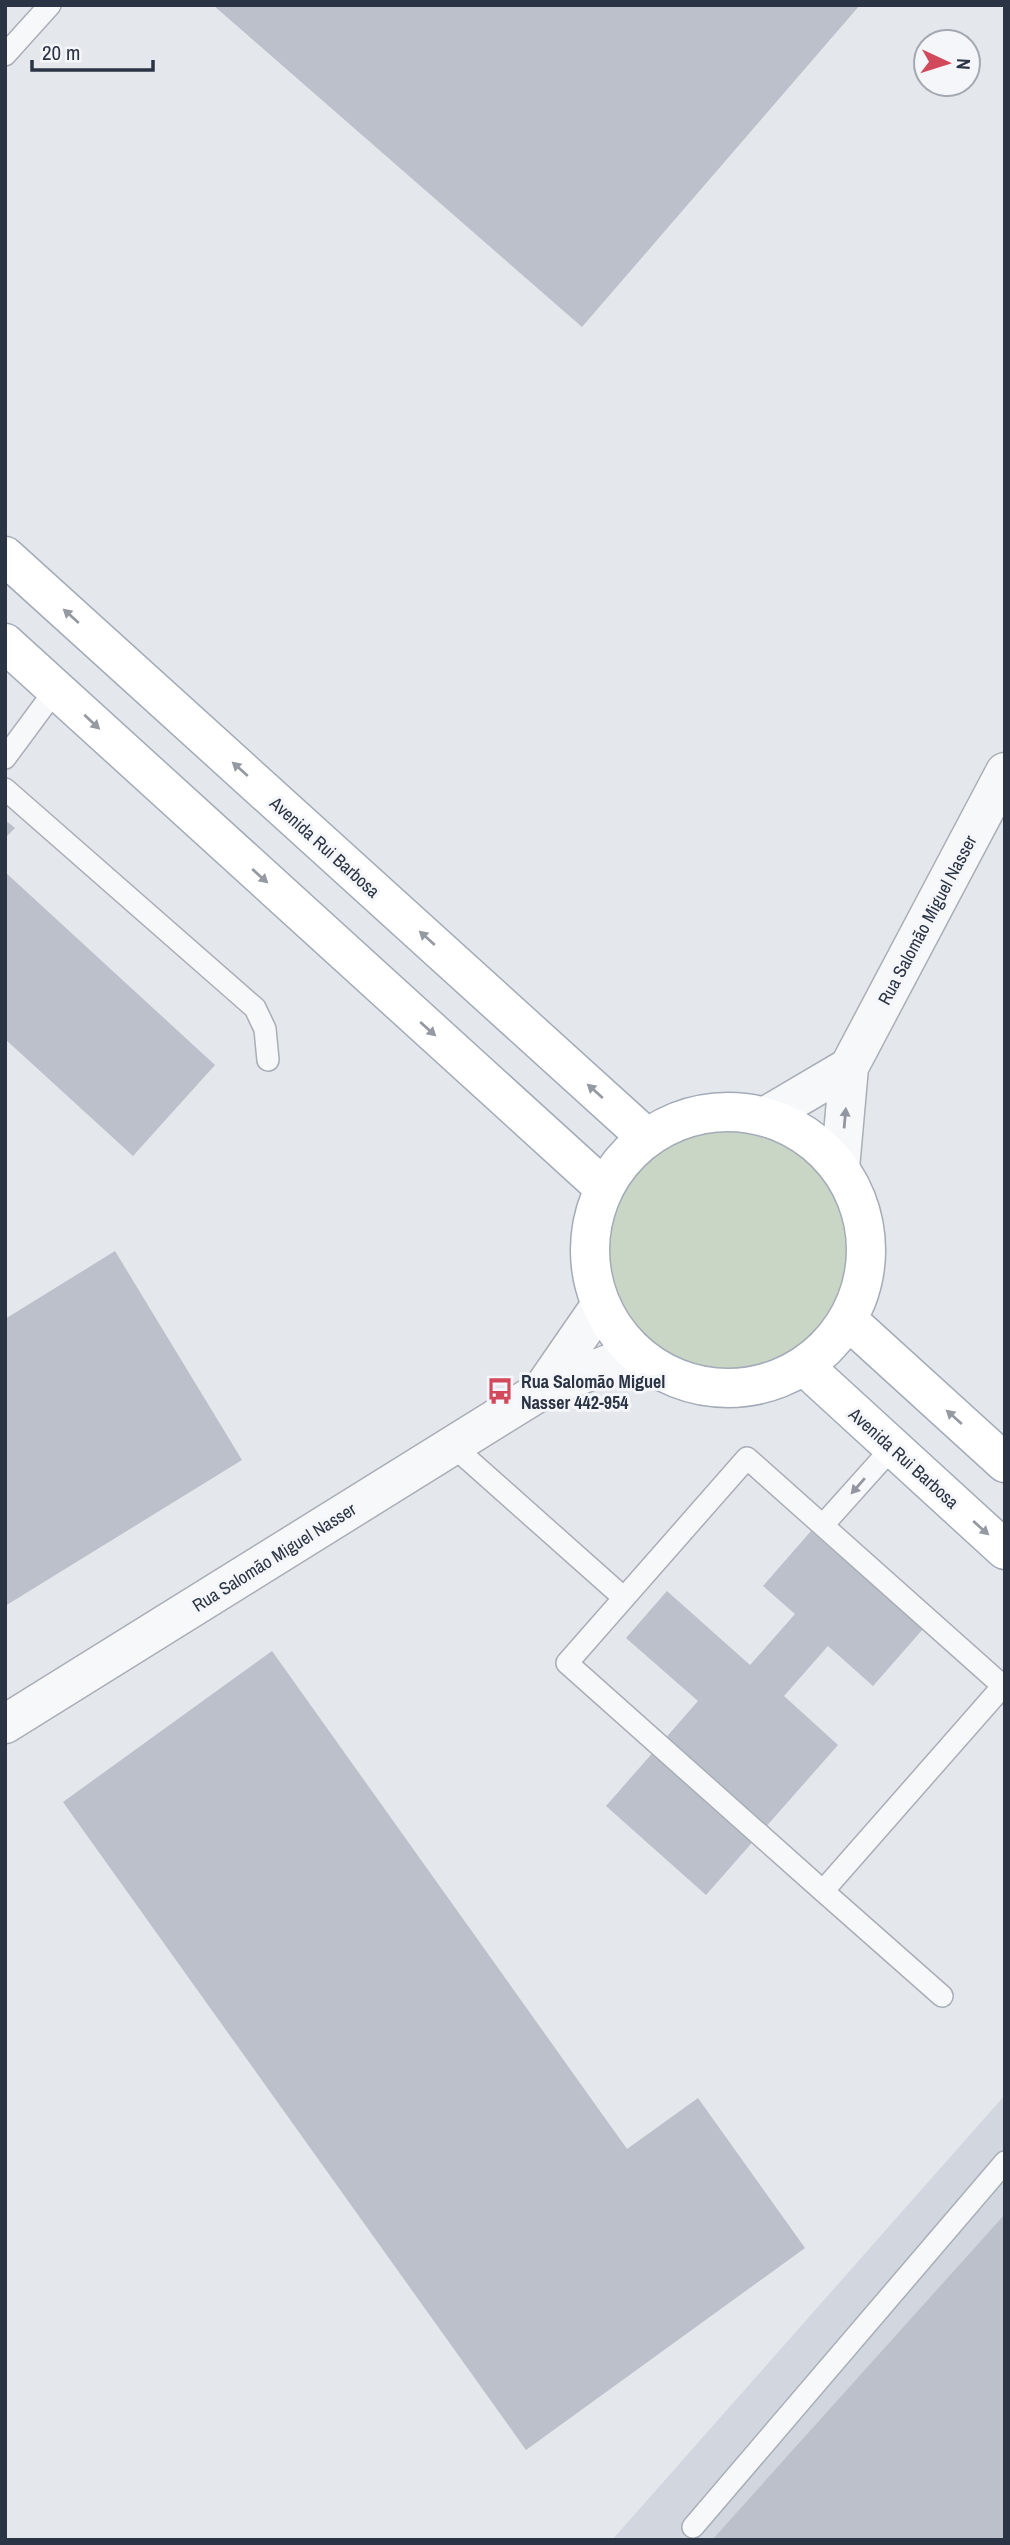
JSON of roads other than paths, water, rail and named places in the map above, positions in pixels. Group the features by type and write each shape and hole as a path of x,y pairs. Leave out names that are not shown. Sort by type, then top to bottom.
{"main road":[{"name":"Avenida Rui Barbosa","path":"5,556 646,1137"},
{"path":"5,643 603,1187"},
{"path":"703,1112 766,1116 808,1136 840,1168 863,1217 865,1270 849,1321 804,1366 748,1389 688,1384 635,1354 600,1306 588,1246 603,1187 646,1137 703,1112"},
{"path":"849,1321 1005,1463"},
{"name":"Avenida Rui Barbosa","path":"804,1366 1005,1550"}],"street":[{"name":"Rua Salomão Miguel Nasser","path":"840,1168 849,1067 1005,772"},
{"path":"766,1116 849,1067"},
{"name":"Rua Salomão Miguel Nasser","path":"542,1390 600,1306"},
{"name":"Rua Salomão Miguel Nasser","path":"5,1724 542,1390 635,1354"}],"lane":[{"path":"5,55 50,5"},
{"path":"5,758 56,689"},
{"path":"5,789 255,1008 265,1029 268,1060"},
{"path":"453,1446 624,1598"},
{"path":"823,1525 892,1448"},
{"path":"823,1891 1004,1685 747,1458 567,1663 823,1891 942,1996"},
{"path":"693,2527 1005,2162"}],"place":[{"name":"Rua Salomão Miguel Nasser 442-954","path":"500,1391"}]}
